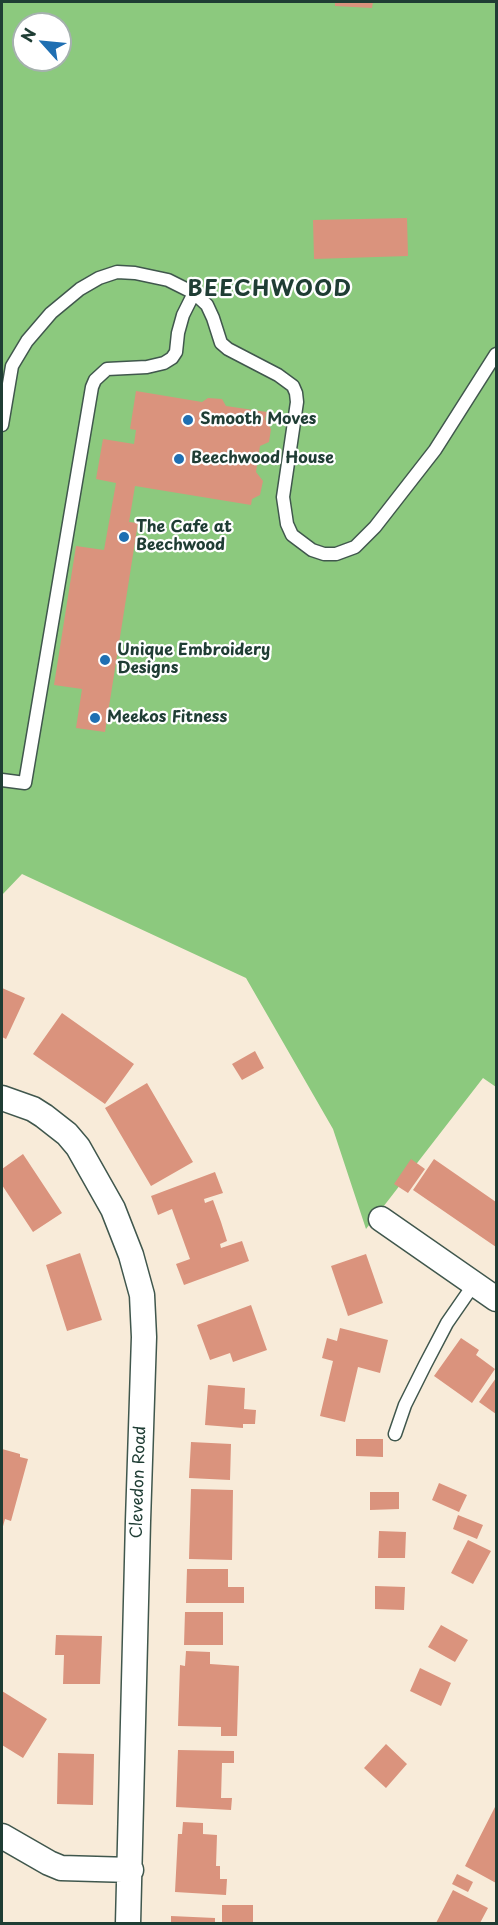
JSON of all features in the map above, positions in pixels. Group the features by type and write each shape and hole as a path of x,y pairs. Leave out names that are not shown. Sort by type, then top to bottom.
{"street":[{"name":"Clevedon Road","path":"2,1098 44,1116 57,1125 78,1147 113,1209 131,1255 142,1295 144,1337 128,1923"},
{"path":"381,1220 496,1299"},
{"path":"2,1836 61,1868 130,1870"}],"lane":[{"path":"2,425 12,366 39,325 80,289 99,278 117,273 135,273 168,280 201,299 210,311 222,343 228,349 278,375 293,386 297,402 283,497 284,512 292,535 312,550 324,554 336,554 355,547 375,527 435,450 496,354"},
{"path":"2,780 25,783 92,387 95,380 107,369 147,367 164,363 172,358 176,352 183,315 194,293"},
{"path":"395,1434 405,1405 424,1365 447,1323 474,1284"}],"green space":[{"path":"2,2 496,2 496,1087 483,1078 366,1229 333,1129 246,978 22,874 2,895"}],"building":[{"path":"335,2 373,2 372,8 335,6"},
{"path":"407,218 408,256 314,259 313,220"},
{"path":"136,391 202,402 208,398 222,399 226,406 267,412 265,419 271,429 269,442 260,446 256,472 263,481 260,495 252,499 251,505 135,486 129,522 138,523 105,732 76,728 82,689 54,685 76,546 104,550 116,483 96,479 103,439 134,444 136,430 130,429"},
{"path":"2,988 25,998 6,1039 2,1037"},
{"path":"62,1013 134,1064 105,1104 33,1054"},
{"path":"255,1051 264,1068 242,1080 232,1064"},
{"path":"147,1083 193,1162 151,1186 105,1108"},
{"path":"23,1154 62,1213 33,1232 2,1185 2,1169"},
{"path":"411,1159 425,1169 408,1193 394,1184"},
{"path":"434,1159 496,1202 496,1247 413,1190"},
{"path":"215,1172 223,1193 204,1199 205,1203 213,1200 221,1222 227,1241 220,1244 221,1248 242,1241 249,1261 184,1285 176,1264 190,1259 172,1209 158,1215 151,1196"},
{"path":"80,1253 102,1320 67,1331 46,1265"},
{"path":"366,1254 383,1303 348,1316 331,1266"},
{"path":"251,1305 267,1350 233,1362 230,1353 210,1360 197,1325"},
{"path":"340,1328 388,1340 380,1373 358,1367 345,1422 320,1416 333,1361 322,1358 327,1338 337,1341"},
{"path":"461,1338 479,1350 476,1355 495,1369 472,1403 434,1376"},
{"path":"496,1378 496,1414 479,1402"},
{"path":"208,1385 245,1388 244,1409 256,1410 255,1424 243,1424 243,1428 205,1425"},
{"path":"356,1439 383,1439 383,1457 356,1456"},
{"path":"191,1442 231,1444 230,1480 189,1478"},
{"path":"2,1449 28,1459 11,1521 5,1519 2,1530"},
{"path":"439,1483 467,1495 459,1512 432,1500"},
{"path":"191,1489 233,1490 232,1560 189,1559"},
{"path":"370,1492 399,1492 399,1509 370,1510"},
{"path":"458,1515 483,1525 477,1539 453,1529"},
{"path":"379,1531 406,1532 405,1558 378,1558"},
{"path":"468,1540 491,1551 473,1584 451,1573"},
{"path":"187,1569 228,1569 228,1587 244,1587 244,1603 186,1603"},
{"path":"375,1586 405,1587 404,1610 375,1609"},
{"path":"185,1612 223,1612 223,1645 184,1645"},
{"path":"441,1625 468,1640 455,1662 428,1647"},
{"path":"56,1635 102,1636 100,1684 63,1684 64,1655 55,1655"},
{"path":"186,1651 210,1652 210,1664 239,1666 237,1736 221,1736 221,1727 178,1726 180,1665 185,1666"},
{"path":"420,1668 451,1683 441,1706 410,1691"},
{"path":"2,1691 47,1719 23,1758 2,1745"},
{"path":"386,1744 407,1764 386,1788 364,1768"},
{"path":"178,1750 234,1751 234,1763 222,1763 221,1798 232,1798 231,1810 176,1807"},
{"path":"58,1753 94,1754 93,1805 57,1804"},
{"path":"496,1805 496,1883 465,1866"},
{"path":"183,1822 203,1823 203,1834 217,1835 216,1866 220,1866 220,1879 227,1879 226,1895 175,1892 178,1834 182,1834"},
{"path":"457,1874 473,1882 468,1892 452,1884"},
{"path":"453,1890 488,1908 480,1923 436,1923"},
{"path":"222,1905 253,1905 253,1923 222,1923"},
{"path":"171,1916 215,1918 215,1923 171,1923"}],"place":[{"name":"Smooth Moves","path":"188,420"},
{"name":"Beechwood House","path":"179,459"},
{"name":"The Cafe at Beechwood","path":"124,537"},
{"name":"Unique Embroidery Designs","path":"105,660"},
{"name":"Meekos Fitness","path":"95,718"}],"district":[{"name":"BEECHWOOD","path":"270,290"}]}
